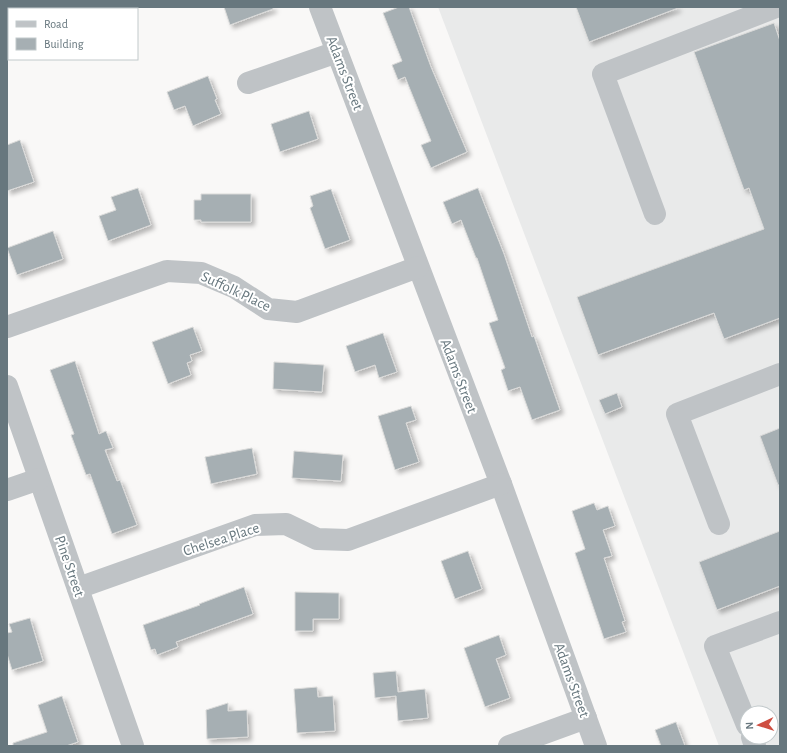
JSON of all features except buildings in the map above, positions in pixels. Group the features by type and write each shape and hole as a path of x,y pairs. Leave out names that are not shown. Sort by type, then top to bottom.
{"street":[{"name":"Adams Street","path":"320,7 501,484 596,746"},
{"path":"655,214 603,74 776,7"},
{"path":"248,83 337,52"},
{"name":"Suffolk Place","path":"7,327 167,271 201,272 234,287 268,310 297,312 418,267"},
{"path":"719,524 677,414 780,374"},
{"name":"Pine Street","path":"7,386 133,746"},
{"path":"7,490 39,479"},
{"name":"Chelsea Place","path":"78,588 255,525 286,524 317,539 348,540 501,484"},
{"path":"739,705 715,646 780,622"},
{"path":"510,746 586,718"}],"shaded area":[{"path":"438,7 780,7 780,746 719,746"}]}
